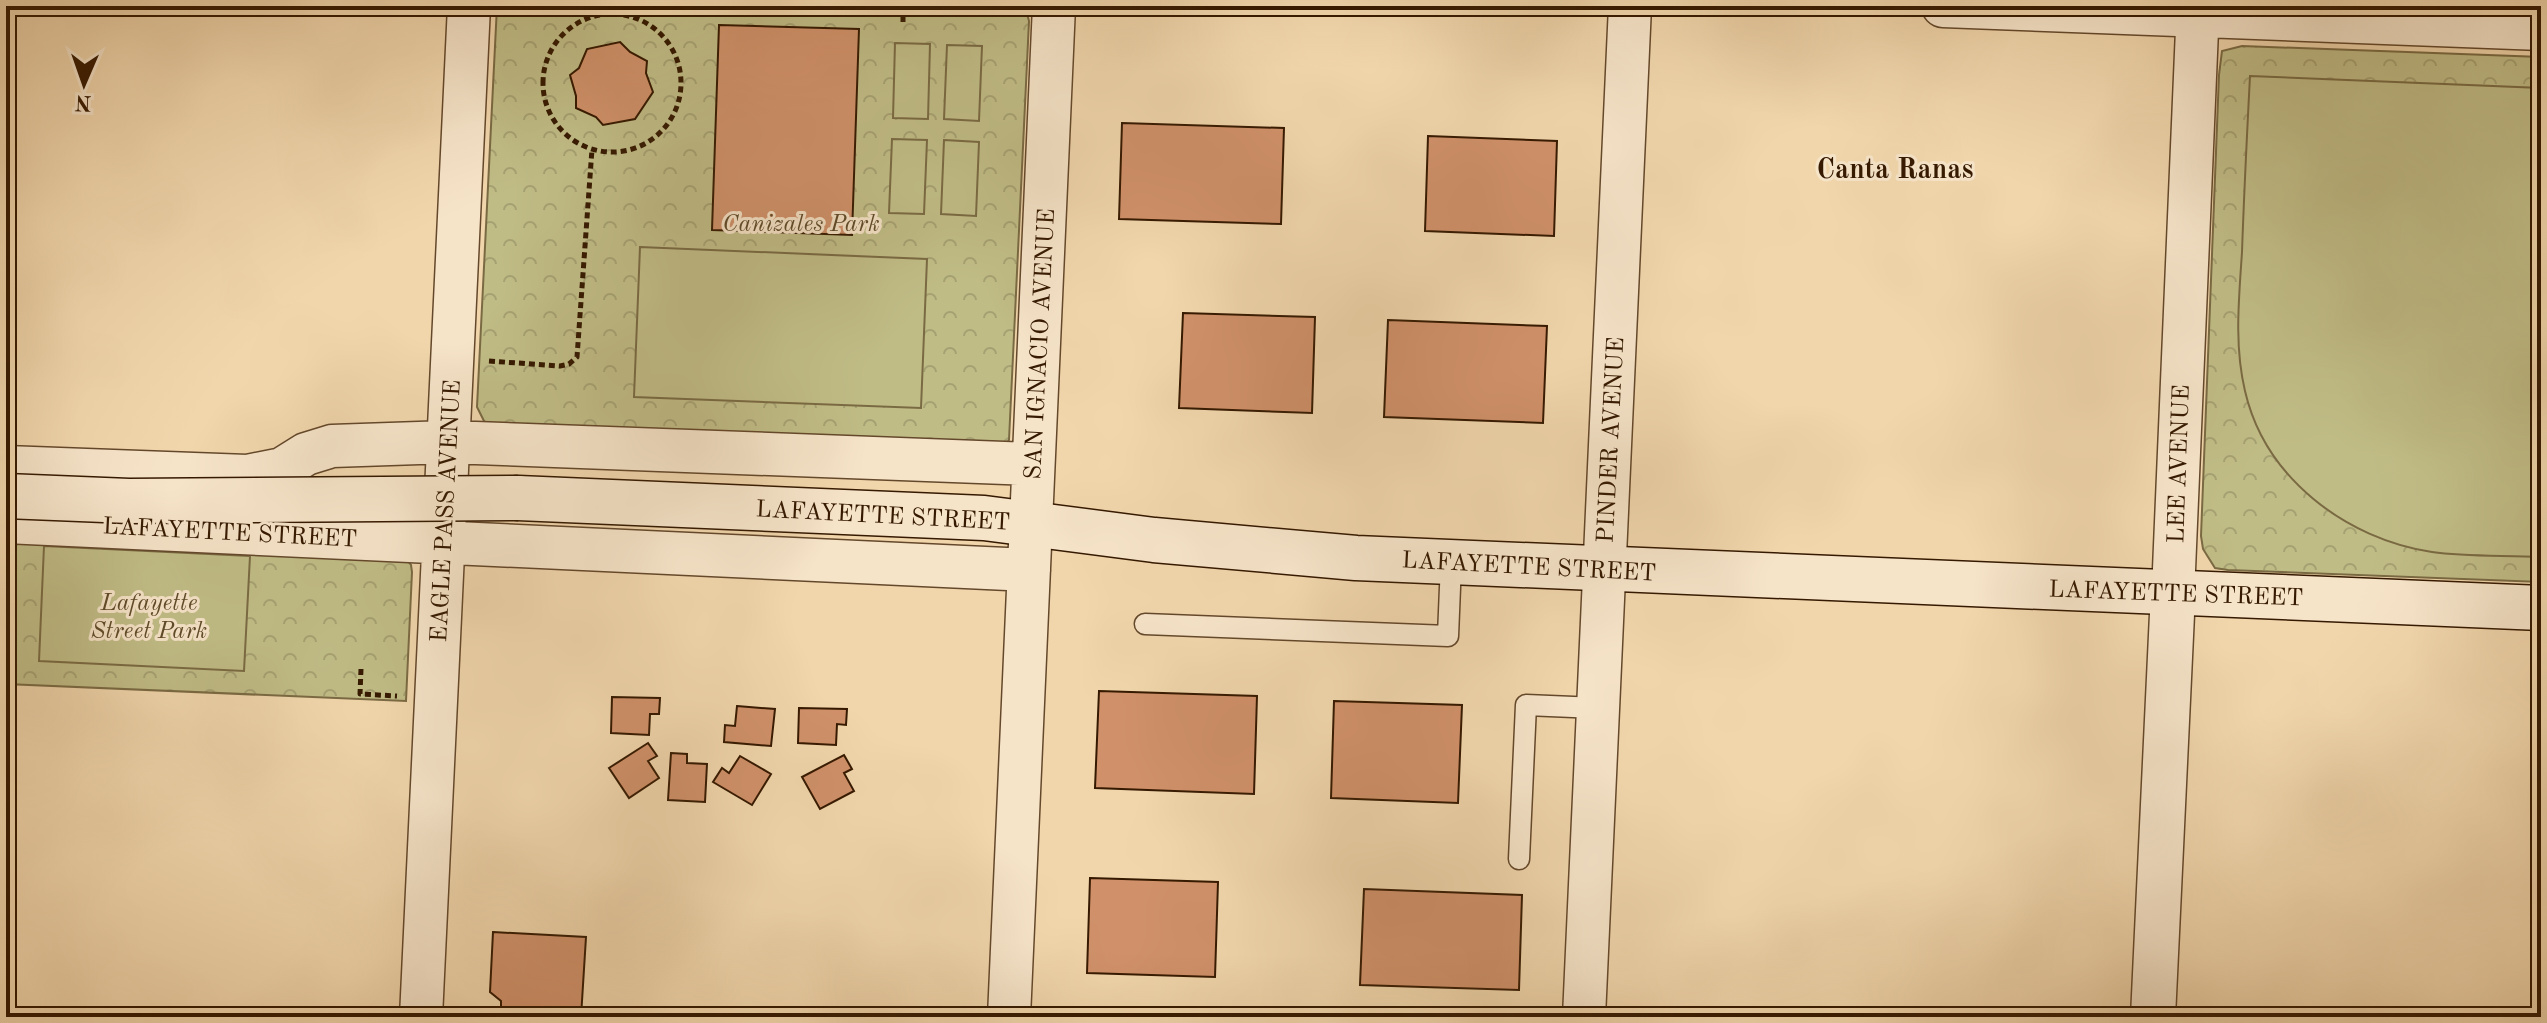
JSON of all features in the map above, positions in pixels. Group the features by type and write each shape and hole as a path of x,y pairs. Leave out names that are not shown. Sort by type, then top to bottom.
{"main road":[{"name":"LAFAYETTE STREET","path":"6,496 129,501 518,498 968,517 1154,540 1356,558 2541,608"},
{"name":"LEE AVENUE","path":"2153,1017 2173,593"}],"street":[{"name":"EAGLE PASS AVENUE","path":"421,1017 469,6"},
{"name":"SAN IGNACIO AVENUE","path":"1009,1017 1054,6"},
{"name":"PINDER AVENUE","path":"1584,1017 1630,6"},
{"path":"1943,6 2198,11 2541,29"},
{"name":"LEE AVENUE","path":"2173,593 2198,11"},
{"path":"6,467 247,476 282,469 306,454 332,446 448,442 1033,464"},
{"name":"LAFAYETTE STREET","path":"6,522 1029,570"}],"lane":[{"path":"1145,624 1448,636 1451,563"},
{"path":"1519,859 1526,705 1597,708"}],"path":[{"path":"882,6 882,11 903,12 903,24"},
{"path":"596,15 629,16 650,24 673,48 682,80 680,101 663,130 644,144 621,152 592,149 567,135 552,117 542,83 546,60 558,39 575,24 596,15"},
{"path":"484,361 560,366 569,364 577,357 592,149"},
{"path":"361,669 360,694 400,696"}],"green space":[{"name":"Canizales Park","path":"497,6 1025,6 1029,21 1009,440 1005,445 489,425 484,421 477,407"},
{"path":"895,43 930,44 928,119 893,118"},
{"path":"947,45 982,46 979,121 944,119"},
{"path":"2242,46 2541,57 2541,582 2228,570 2215,568 2203,549 2201,536 2219,75 2222,51"},
{"path":"2250,76 2541,88 2541,557 2432,552 2369,534 2314,499 2290,477 2271,451 2255,422 2245,391 2238,339"},
{"path":"892,139 927,140 924,214 889,213"},
{"path":"944,140 979,142 976,216 941,214"},
{"path":"640,247 927,259 921,408 634,397"},
{"name":"Lafayette Street Park","path":"24,539 407,560 412,572 406,701 6,684 10,554"},
{"path":"44,546 250,556 244,671 39,661"}],"building":[{"path":"719,25 859,29 852,235 712,230"},
{"path":"620,42 630,52 647,61 646,73 653,92 635,119 603,125 596,117 576,108 570,75 579,68 587,49"},
{"path":"1122,123 1284,128 1281,224 1119,219"},
{"path":"1428,136 1557,141 1554,236 1425,231"},
{"path":"1183,313 1315,317 1312,413 1179,408"},
{"path":"1388,320 1547,326 1543,423 1384,417"},
{"path":"1099,691 1257,696 1254,794 1095,788"},
{"path":"612,697 660,698 659,714 650,714 649,735 611,733"},
{"path":"1334,701 1462,705 1458,803 1331,798"},
{"path":"737,706 775,709 771,746 724,742 725,725 735,726"},
{"path":"799,708 847,709 846,725 837,724 836,745 798,743"},
{"path":"648,743 657,756 648,761 659,778 629,798 609,768"},
{"path":"671,753 687,754 687,763 707,764 705,802 668,800"},
{"path":"844,755 852,769 844,773 854,791 820,809 802,777"},
{"path":"740,756 771,774 752,805 713,782 722,768 729,773"},
{"path":"1090,878 1218,882 1215,977 1087,973"},
{"path":"1364,889 1522,895 1519,990 1360,985"},
{"path":"493,932 586,937 581,1017 507,1017 501,1011 501,1001 490,992"}],"district":[{"name":"Canta Ranas","path":"1895,168"}]}
